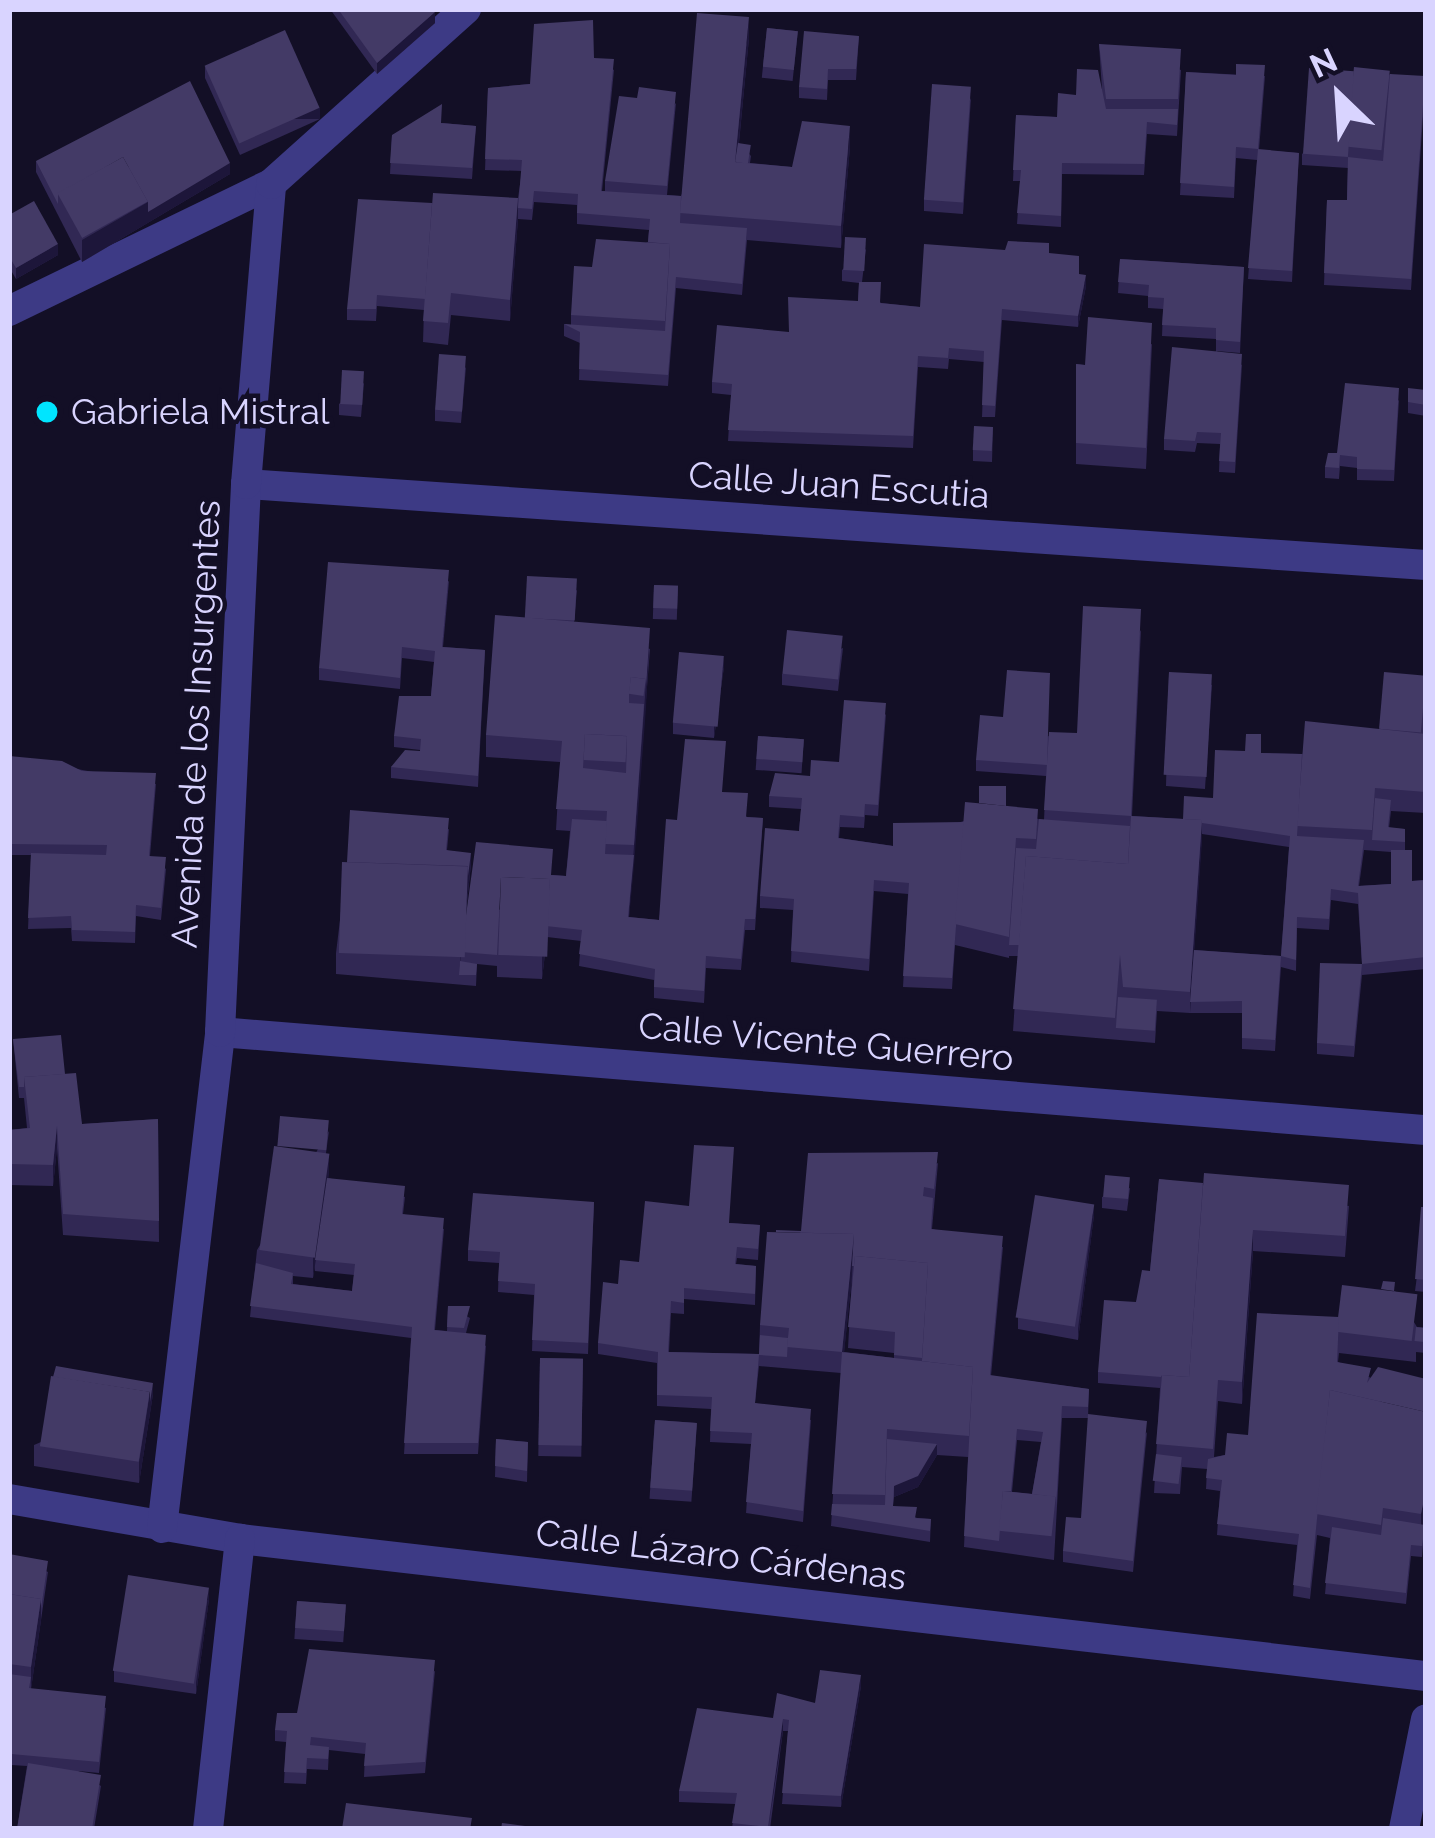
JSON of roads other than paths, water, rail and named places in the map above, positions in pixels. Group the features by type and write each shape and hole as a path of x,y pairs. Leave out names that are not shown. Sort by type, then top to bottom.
{"street":[{"path":"9,311 272,184 466,9"},
{"name":"Avenida de los Insurgentes","path":"162,1528 220,1032 246,484 272,184"},
{"name":"Calle Juan Escutia","path":"246,484 1426,565"},
{"name":"Calle Vicente Guerrero","path":"220,1032 1426,1130"},
{"name":"Calle Lázaro Cárdenas","path":"9,1499 240,1539 1426,1676"},
{"path":"208,1829 240,1539"},
{"path":"1404,1829 1426,1719"}],"place":[{"name":"Gabriela Mistral","path":"47,412"}]}
